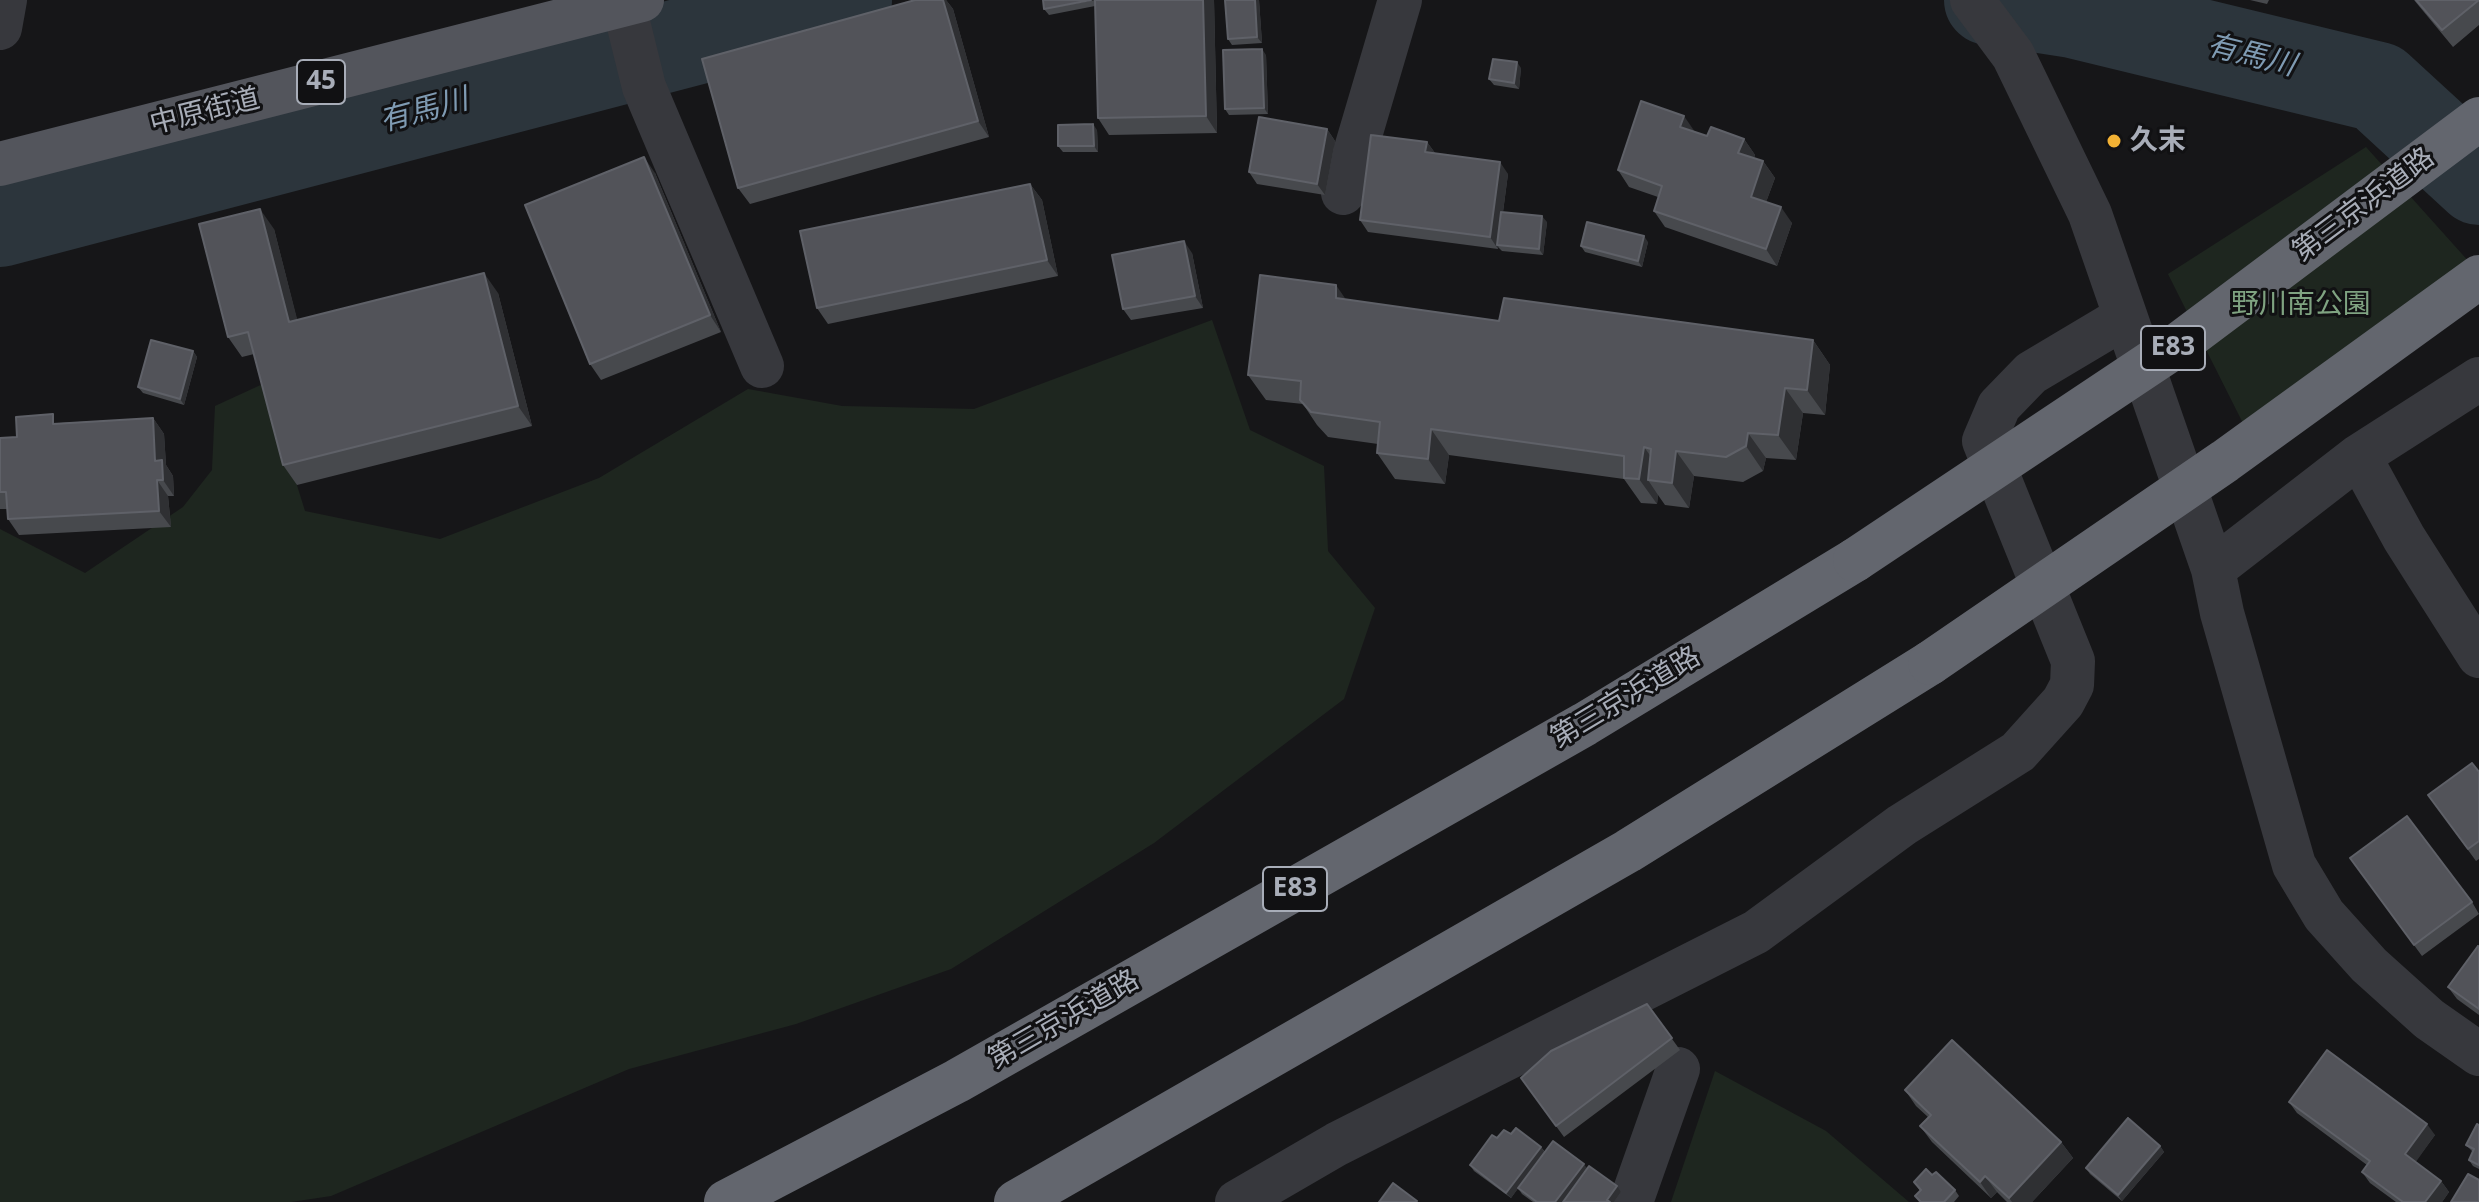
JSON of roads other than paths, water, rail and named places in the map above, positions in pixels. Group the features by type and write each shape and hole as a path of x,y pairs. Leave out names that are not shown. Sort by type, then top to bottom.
{"highway":[{"name":"第三京浜道路","path":"726,1202 971,1073 1571,732 1855,560 2179,344 2479,119"},
{"path":"1016,1202 1628,851 1930,663 2225,461 2479,277"}],"main road":[{"name":"中原街道","path":"0,164 633,3"}],"street":[{"path":"0,28 5,0"},
{"path":"1343,193 1400,0"},
{"path":"1972,0 2013,55 2090,214 2213,569 2222,613 2294,865 2324,915 2369,965 2429,1019 2479,1054"},
{"path":"633,3 644,87 762,366"},
{"path":"1237,1202 1337,1144 1756,932 1902,825 2018,752 2063,702 2072,685 2073,661 1984,441 1999,406 2031,373 2125,317"},
{"path":"2213,569 2359,456 2479,379"},
{"path":"2359,456 2404,538 2479,656"},
{"path":"1631,1202 1678,1069"}],"waterway":[{"name":"有馬川","path":"0,222 847,0"},
{"name":"有馬川","path":"1989,0 2073,13 2378,87 2479,180"}],"place":[{"name":"久末","path":"2114,141"}],"park label":[{"name":"野川南公園","path":"2301,305"}]}
